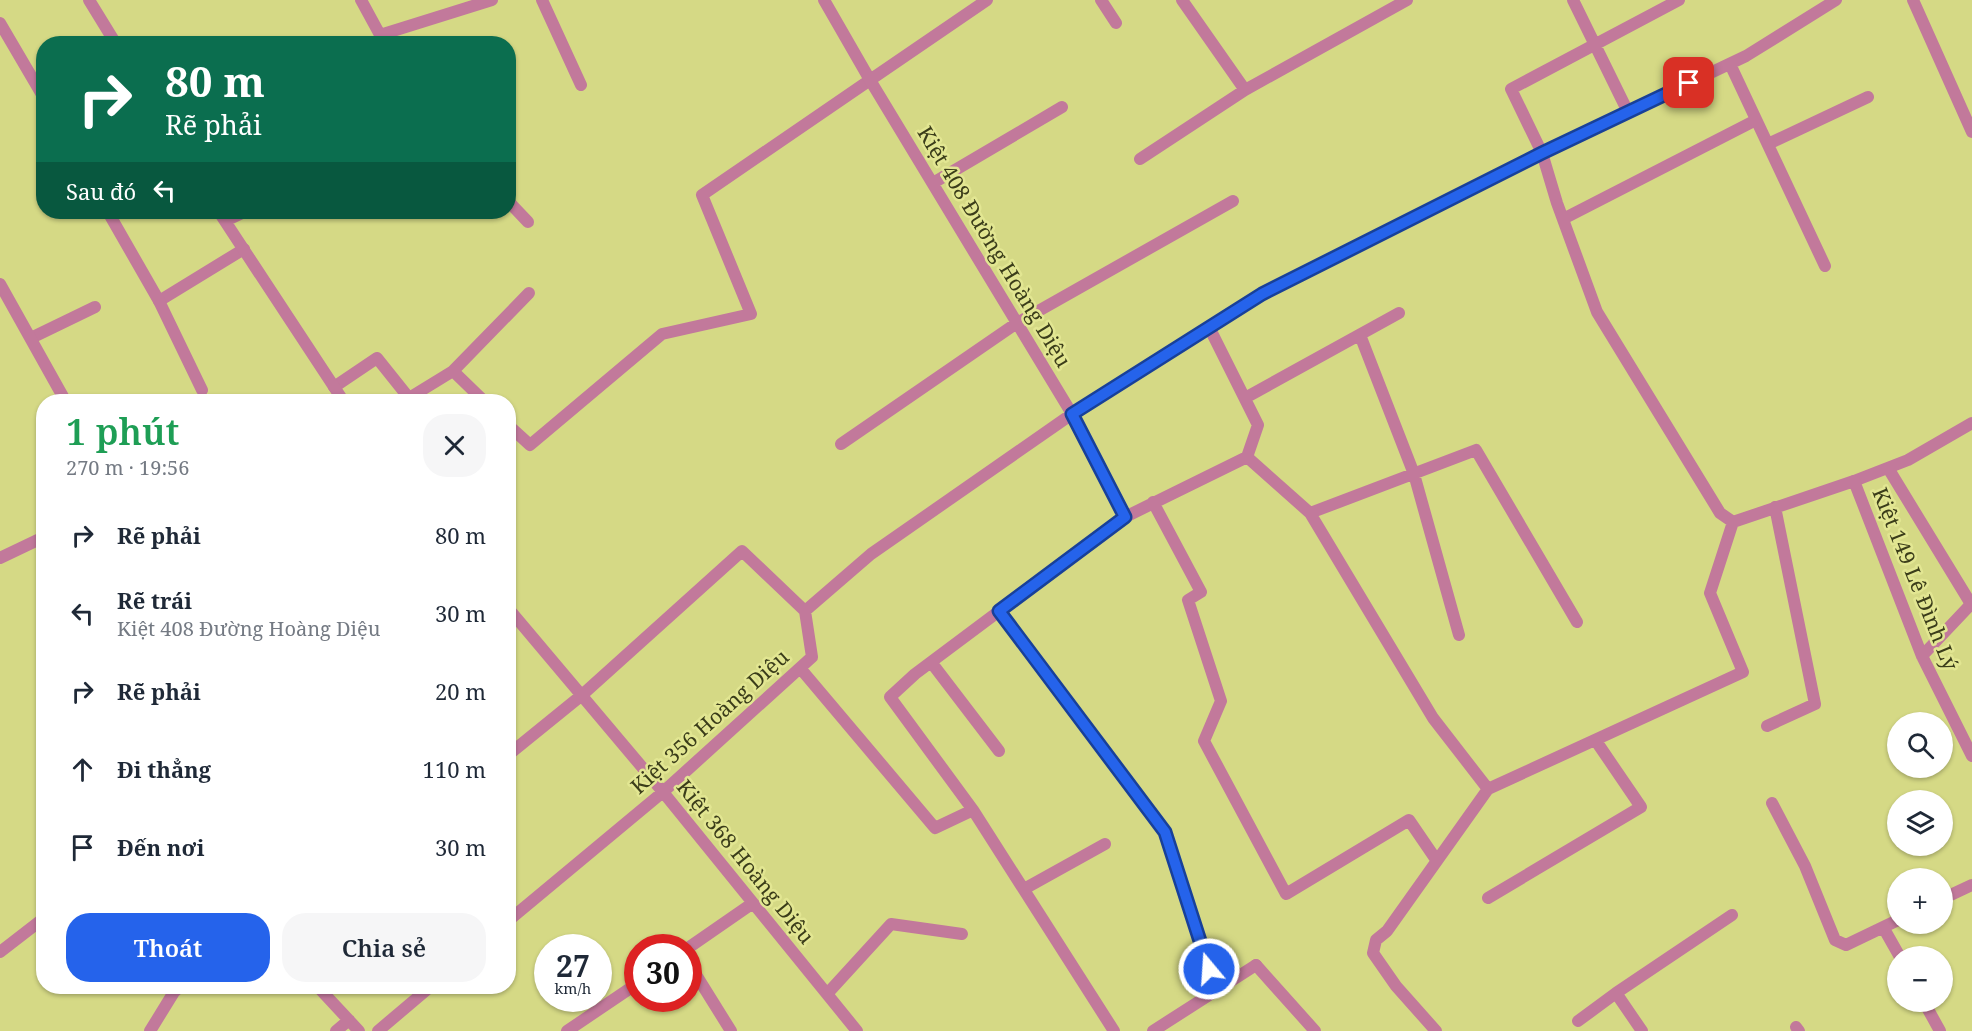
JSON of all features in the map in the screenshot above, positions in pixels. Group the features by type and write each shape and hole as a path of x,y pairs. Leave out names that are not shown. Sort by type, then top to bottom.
{"street":[{"path":"89,0 111,36"},
{"path":"361,0 380,36"},
{"path":"390,36 492,0"},
{"path":"542,0 581,85"},
{"name":"Kiệt 408 Đường Hoàng Diệu","path":"824,0 1072,414 1125,517"},
{"path":"516,432 530,445 662,334 751,314 702,195 987,0"},
{"path":"1101,0 1116,23"},
{"path":"1182,0 1245,90"},
{"path":"1140,159 1245,90 1407,0"},
{"path":"1573,0 1628,112"},
{"path":"1679,0 1511,89 1542,153 1597,312 1720,513 1733,522"},
{"path":"516,749 582,695 742,551 806,611 871,554 1072,414 1262,294 1542,153 1746,56 1836,0"},
{"path":"1913,0 1972,132"},
{"path":"0,23 36,84"},
{"path":"1730,64 1825,266"},
{"path":"1768,144 1869,97"},
{"path":"933,183 1062,107"},
{"path":"1563,219 1756,120"},
{"path":"841,444 1017,323 1233,201"},
{"path":"516,209 528,222"},
{"path":"112,219 159,301 202,390"},
{"path":"224,219 339,394"},
{"path":"159,301 244,249"},
{"path":"0,284 62,394"},
{"path":"415,394 453,371 529,293"},
{"path":"31,338 95,307"},
{"path":"1245,398 1399,313"},
{"path":"1114,1031 973,810 890,697 931,662 1125,517 1247,457 1258,425 1209,327"},
{"path":"1360,334 1414,474 1459,635"},
{"path":"334,387 377,358 405,394"},
{"path":"453,371 477,394"},
{"name":"Kiệt 149 Lê Đình Lý","path":"1972,423 1908,460 1854,481 1922,656 1972,756"},
{"path":"1310,513 1476,450 1577,622"},
{"path":"1247,457 1310,513 1433,718 1488,789"},
{"name":"Kiệt 149 Lê Đình Lý","path":"1888,468 1971,603"},
{"path":"1733,522 1854,481"},
{"path":"1153,502 1201,592 1188,600 1221,701 1204,741 1286,894 1409,820 1437,861"},
{"path":"1767,726 1815,704 1775,507"},
{"path":"1436,1031 1396,986 1373,952 1376,940 1387,931 1488,789 1743,672 1710,593 1733,522"},
{"path":"0,558 36,541"},
{"path":"1922,656 1971,603"},
{"name":"Kiệt 356 Hoàng Diệu","path":"516,914 663,792 812,657 806,611"},
{"path":"999,611 1165,832 1216,992"},
{"name":"Kiệt 368 Hoàng Diệu","path":"516,617 663,792 857,1031"},
{"path":"931,662 999,751"},
{"path":"800,669 935,828 973,810"},
{"path":"1488,898 1641,807 1596,741"},
{"path":"1772,803 1805,866 1835,940 1846,945 1887,925"},
{"path":"1024,889 1105,844"},
{"path":"1953,894 1972,885"},
{"path":"702,938 753,903"},
{"path":"1578,1021 1732,915"},
{"path":"0,952 36,924"},
{"path":"827,994 891,924 962,934"},
{"path":"1883,927 1893,946"},
{"path":"1153,1031 1256,965 1316,1031"},
{"path":"702,984 731,1031"},
{"path":"567,1031 624,992"},
{"path":"1616,993 1642,1031"},
{"path":"150,1031 173,994"},
{"path":"325,994 359,1031"},
{"path":"378,1031 422,994"},
{"path":"1930,1012 1940,1031"},
{"path":"336,1031 349,1020"}],"route":[{"path":"1209,969 1165,832 999,611 1125,517 1072,414 1262,294 1542,153 1689,83"}]}
